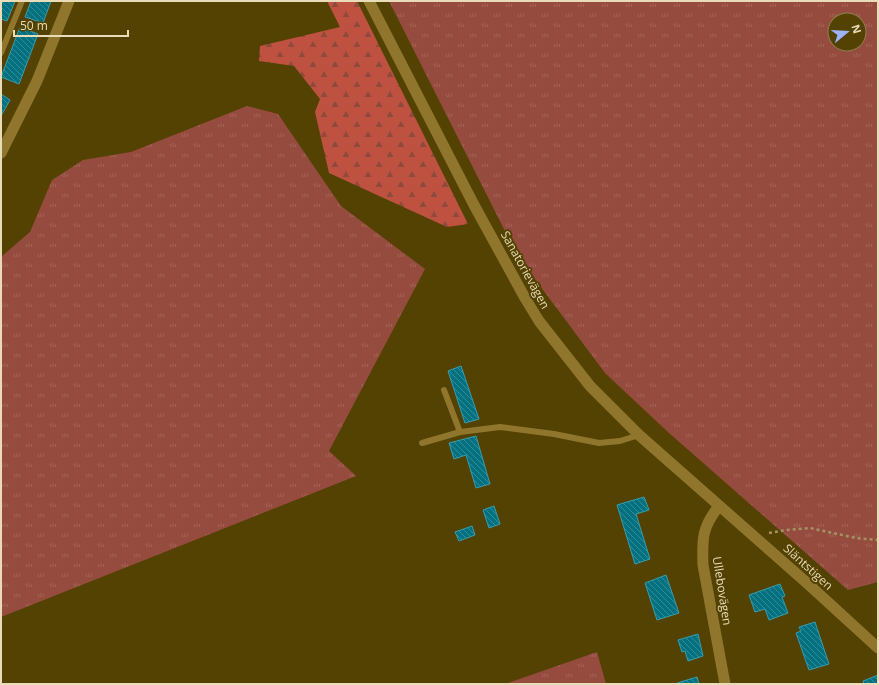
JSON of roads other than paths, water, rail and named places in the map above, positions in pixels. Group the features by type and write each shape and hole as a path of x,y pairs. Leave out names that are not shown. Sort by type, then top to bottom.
{"street":[{"path":"1,153 37,81 69,1"},
{"name":"Sanatorievägen","path":"369,1 474,205 539,321 590,386 639,435 719,506"},
{"name":"Släntstigen","path":"719,506 878,648"},
{"name":"Ullebovägen","path":"719,506 710,518 705,529 703,566 725,684"}],"lane":[{"path":"1,53 22,1"},
{"path":"444,390 460,432"},
{"path":"422,443 460,432 500,427 554,434 599,443 620,441 639,435"}]}
